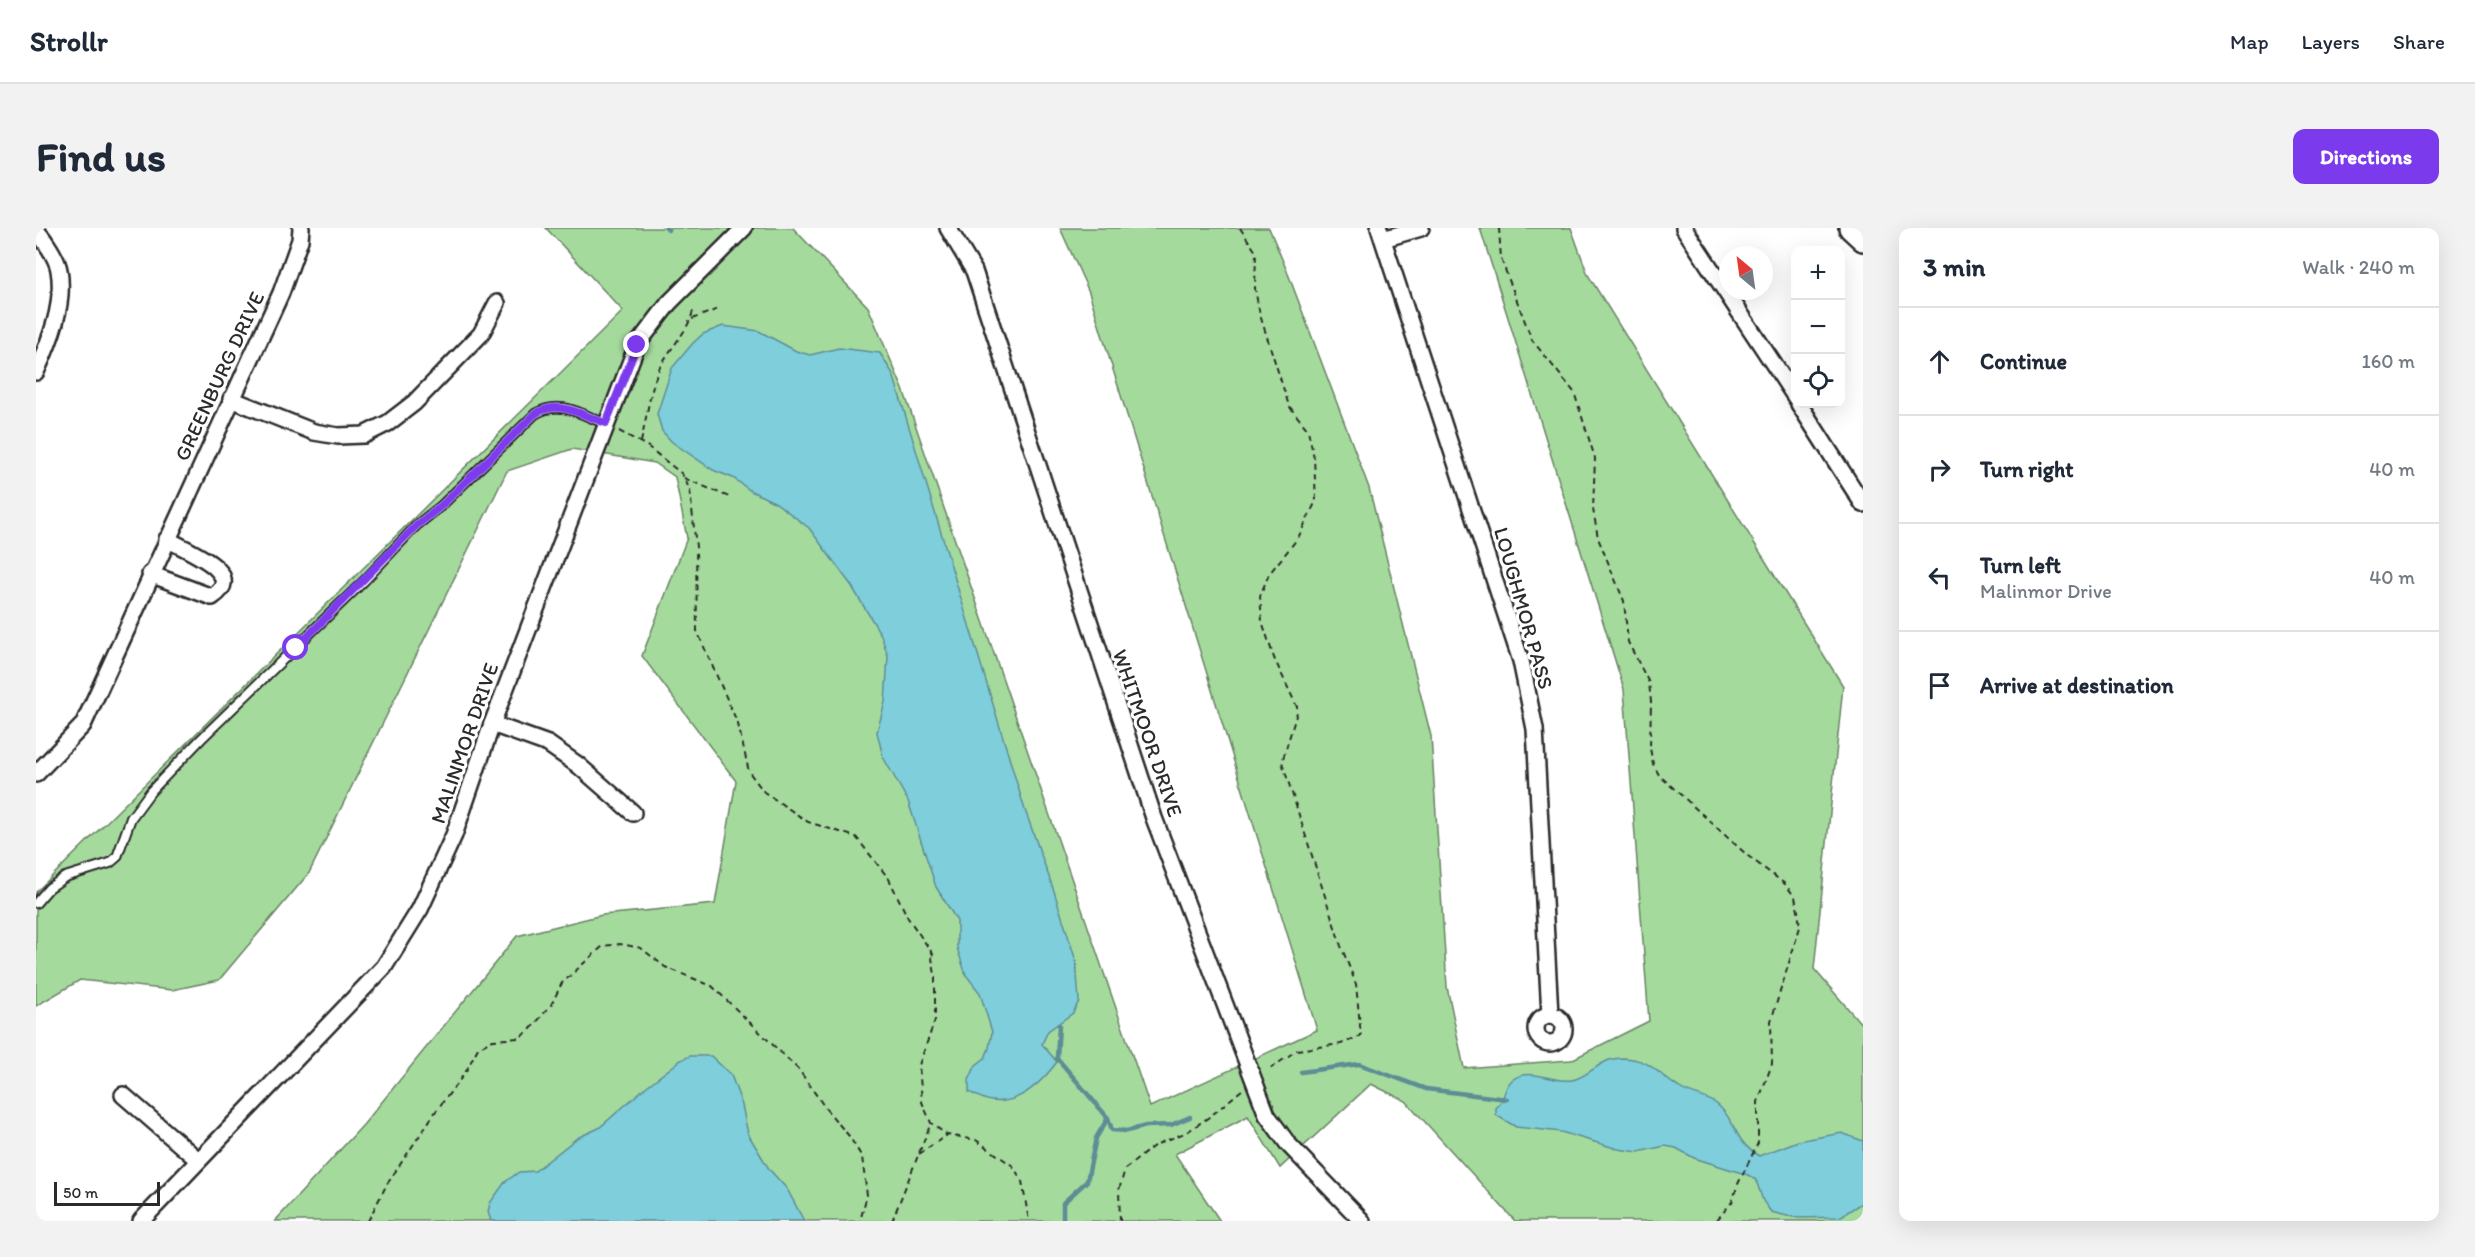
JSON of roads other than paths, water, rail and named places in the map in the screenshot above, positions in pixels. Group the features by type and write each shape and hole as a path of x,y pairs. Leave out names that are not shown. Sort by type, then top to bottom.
{"main road":[{"path":"1850,228 1863,240"}],"street":[{"name":"GREENBURG DRIVE","path":"36,774 83,724 281,293 300,240 301,228"},
{"name":"MALINMOR DRIVE","path":"141,1221 384,967 420,909 454,836 492,724 637,345 669,303 744,228"},
{"name":"WHITMOOR DRIVE","path":"948,228 974,271 1154,818 1267,1115 1288,1144 1362,1221"},
{"path":"1381,233 1421,228"},
{"path":"1684,228 1791,390"},
{"path":"36,230 59,268 59,296 51,340 36,372"},
{"name":"LOUGHMOR PASS","path":"1381,233 1521,661 1535,729 1550,1015"},
{"path":"231,399 314,432 338,436 364,435 388,423 414,404 481,334 497,303"},
{"path":"1802,408 1863,504"},
{"path":"150,574 212,597 220,592 224,583 223,574 213,564 167,539"},
{"path":"492,724 548,744 578,765 633,813"},
{"path":"123,1095 198,1160"}],"lane":[{"path":"36,903 49,888 64,877 103,867 117,857 131,818 151,791 364,581 417,525 441,506 535,414 545,408 555,406 606,423"}],"water":[{"path":"723,326 759,331 796,351 810,355 839,348 880,353 893,374 1025,810 1076,961 1079,1001 1073,1013 1048,1031 1042,1044 1057,1062 1037,1084 1020,1096 991,1101 969,1092 969,1080 976,1065 985,1058 992,1032 980,993 966,975 957,948 957,921 936,887 908,801 883,757 877,732 885,702 888,656 881,635 851,585 809,528 776,503 751,491 733,478 713,470 672,442 662,431 657,414 672,368 703,334"},
{"path":"690,1056 711,1056 731,1075 742,1105 748,1134 769,1169 787,1189 804,1221 491,1221 488,1212 490,1203 505,1182 519,1172 535,1171 577,1138 599,1128 647,1086 681,1060"},
{"path":"1623,1058 1647,1064 1683,1090 1714,1102 1730,1119 1744,1144 1759,1156 1798,1141 1842,1133 1863,1141 1863,1202 1840,1217 1787,1216 1771,1212 1763,1201 1756,1180 1748,1175 1694,1158 1676,1148 1665,1146 1638,1152 1618,1149 1561,1132 1516,1127 1496,1115 1496,1108 1507,1087 1519,1076 1533,1075 1572,1080 1609,1060"}],"waterway":[{"path":"1059,1025 1057,1058 1108,1118 1112,1130 1127,1131 1146,1126 1171,1125 1190,1117"},
{"path":"1301,1072 1359,1064 1426,1089 1507,1099"},
{"path":"1063,1221 1063,1203 1087,1181 1096,1138 1108,1118"}]}
